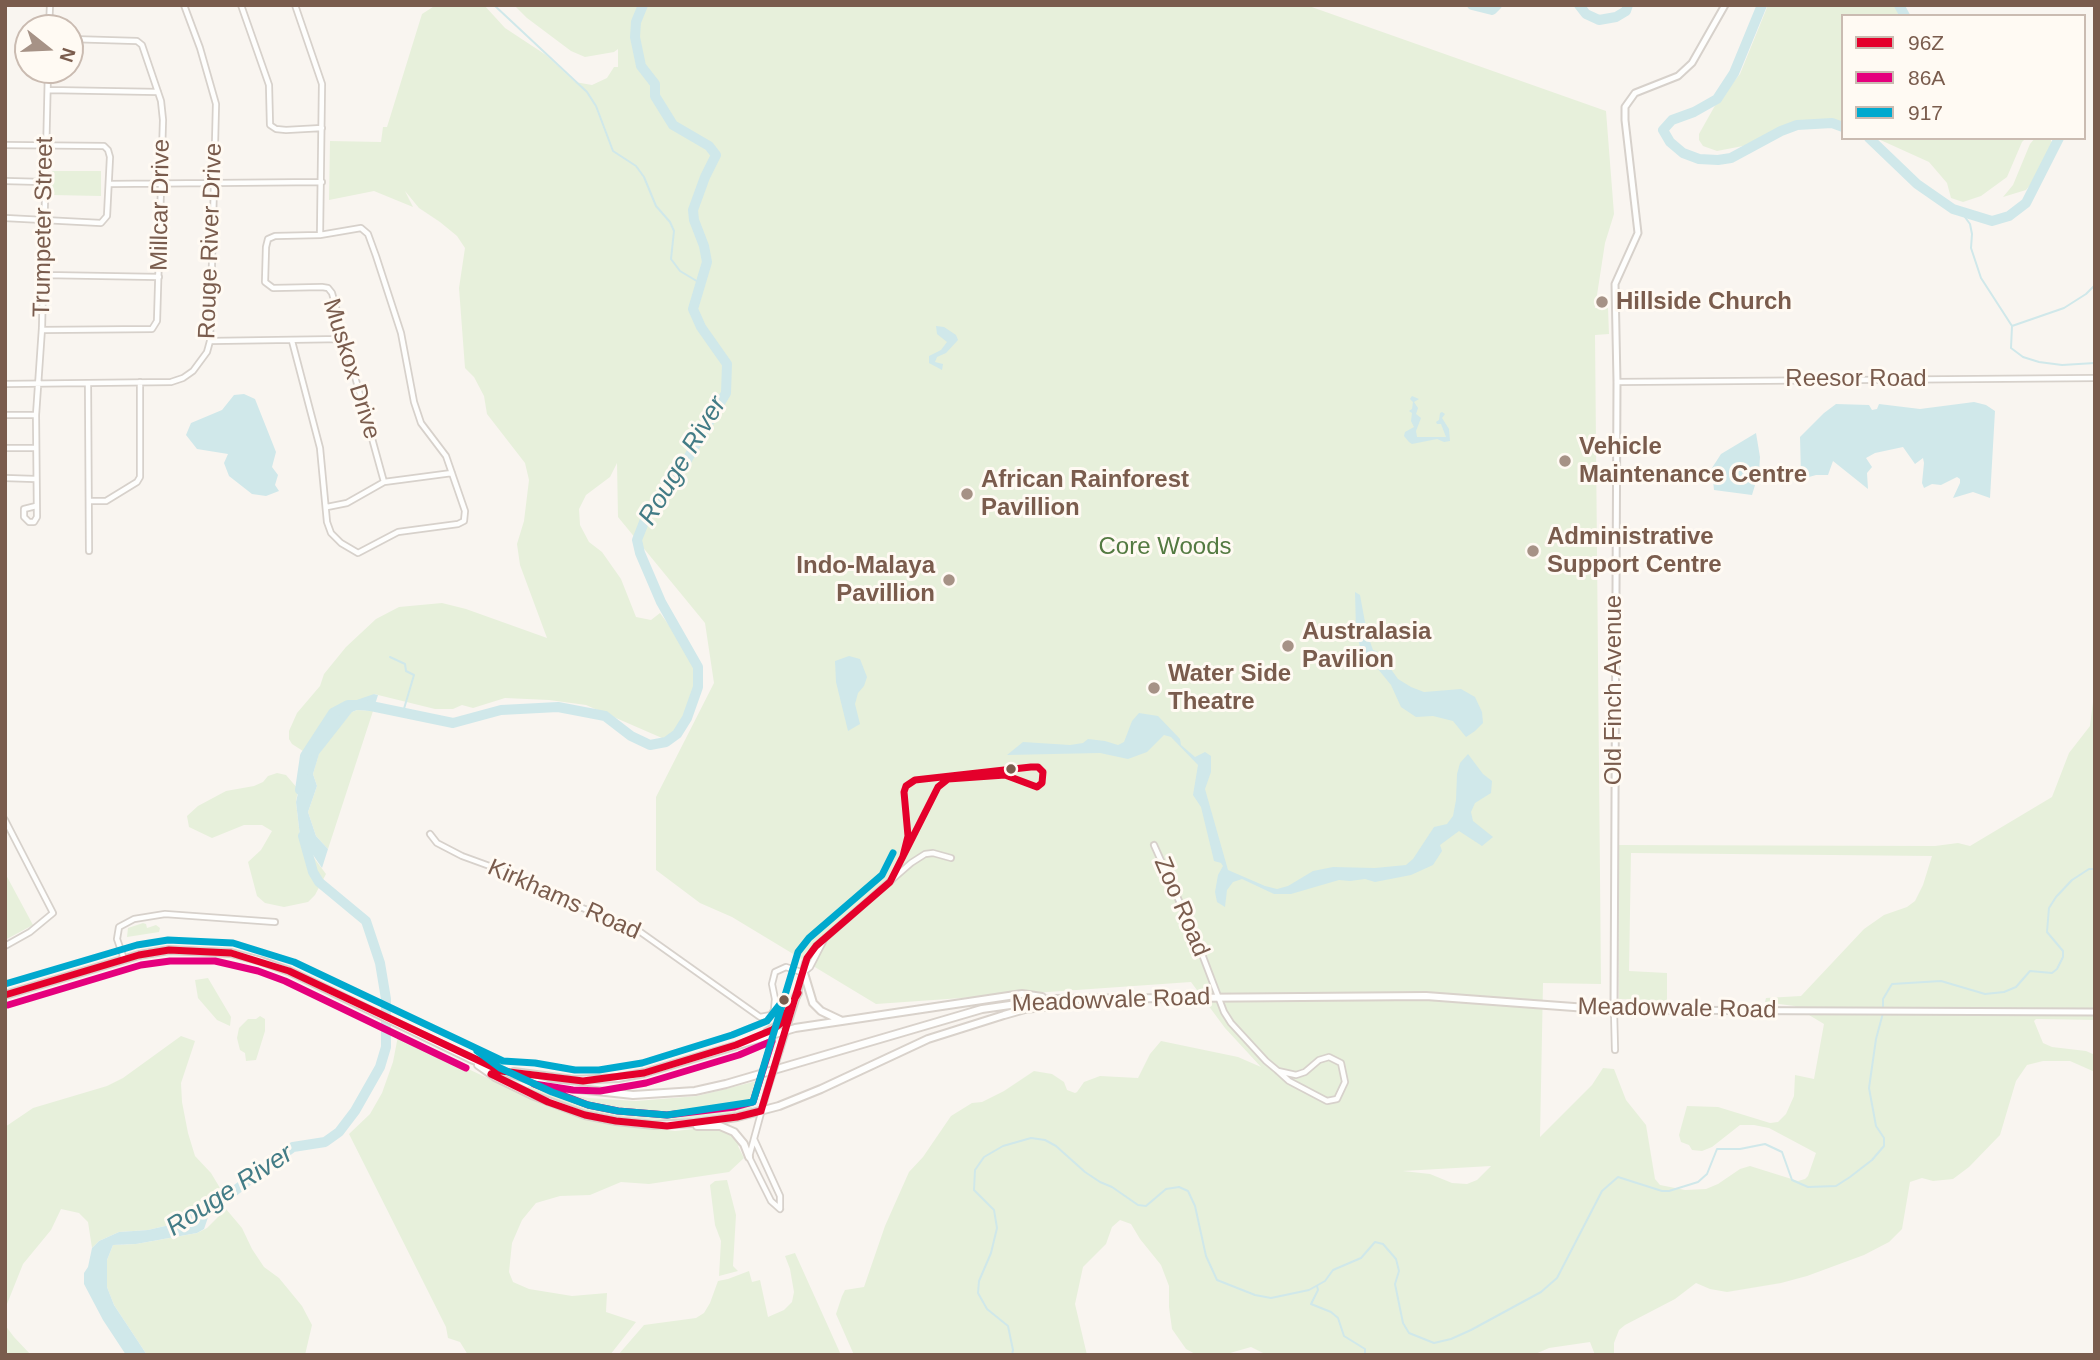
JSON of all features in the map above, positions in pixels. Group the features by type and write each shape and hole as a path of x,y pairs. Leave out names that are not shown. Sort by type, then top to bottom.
{"main road":[{"name":"Meadowvale Road","path":"5,995 124,959 169,950 231,953 275,966 501,1071 551,1086 613,1094 695,1091 982,1009 1052,999 1426,996 1614,1010"},
{"path":"804,973 813,1003 828,1015 845,1021"},
{"path":"736,1045 780,1024 798,993"},
{"path":"501,1071 574,1080 600,1080 644,1073 787,1030 1022,994 1052,999"},
{"path":"667,1126 761,1111 821,1089 899,1050 949,1031 1025,1009 1059,1005 1072,998"},
{"path":"471,1059 495,1077 573,1111 616,1121 667,1126 720,1126 734,1132 744,1144 749,1157"}],"street":[{"name":"Rouge River Drive","path":"5,384 171,382 183,378 201,362 210,341 215,94 184,5"},
{"path":"241,5 269,85 270,125 286,130 322,128"},
{"path":"292,341 320,448 331,533 358,553 398,532 462,523 465,511 446,456 421,424 401,332 368,234 361,228 320,235 322,84 295,5"},
{"name":"Old Finch Avenue","path":"1615,1050 1615,284 1638,233 1625,120 1626,107 1635,93 1678,76 1692,63 1725,5"},
{"name":"Millcar Drive","path":"42,330 152,329 157,321 163,120 158,92 142,45 137,41 84,39"},
{"name":"Trumpeter Street","path":"36,506 36,415 44,275 48,84"},
{"path":"48,90 158,92"},
{"path":"5,145 104,146 110,157 107,216 101,223 5,218"},
{"path":"5,181 44,183"},
{"path":"109,184 322,182"},
{"name":"Muskox Drive","path":"320,235 275,236 268,239 265,282 273,288 328,288 332,293 384,482"},
{"path":"44,275 159,277"},
{"path":"210,341 344,339"},
{"name":"Reesor Road","path":"1617,382 2095,378"},
{"path":"88,383 89,551"},
{"path":"89,500 106,501 131,486 140,477 140,383"},
{"path":"5,415 36,415"},
{"path":"5,448 36,448"},
{"path":"327,508 347,503 384,482 452,473"},
{"path":"5,478 35,479"},
{"path":"5,820 53,912 30,932 5,946"},
{"name":"Kirkhams Road","path":"430,834 437,843 462,856 517,876 574,905 632,926 760,1017 771,1015 774,1010 772,984 775,972 786,967 804,973"},
{"name":"Zoo Road","path":"1154,845 1197,941 1217,996 1231,1023 1278,1071 1289,1081 1327,1101 1337,1099 1345,1082 1341,1063 1329,1058 1319,1060 1305,1072 1296,1074 1278,1071"},
{"path":"753,1136 780,1196 780,1209 771,1201 749,1157 753,1136 804,973 826,937 911,863 925,854 941,854 951,858"},
{"path":"124,959 117,939 119,927 134,919 165,914 275,922"},
{"name":"Meadowvale Road","path":"1614,1010 2095,1012"}],"green space":[{"name":"Core Woods","path":"436,5 484,5 505,28 546,55 575,82 592,85 607,78 614,67 618,67 618,49 585,57 571,51 514,5 1306,5 1606,111 1614,214 1605,243 1595,308 1608,308 1609,334 1595,335 1601,984 1543,983 1540,1137 1592,1085 1603,1068 1614,1069 1626,1100 1646,1125 1655,1179 1660,1185 1685,1190 1706,1189 1750,1166 1798,1181 1805,1179 1816,1153 1769,1128 1740,1125 1712,1147 1702,1151 1692,1150 1689,1145 1681,1142 1679,1135 1687,1106 1718,1107 1770,1123 1778,1122 1786,1114 1794,1096 1795,1075 1814,1079 1824,1024 1794,1006 1765,1002 1766,998 1801,996 1864,929 1884,915 1907,907 1915,901 1932,856 1631,853 1629,971 1667,973 1667,1001 1619,999 1618,845 1935,846 1958,843 1970,846 2052,797 2069,753 2090,726 2095,686 2095,1020 2034,1021 2043,1043 2095,1055 2095,1072 2070,1061 2043,1061 2027,1065 2016,1081 2000,1135 1969,1167 1953,1179 1933,1181 1922,1178 1910,1182 1902,1229 1889,1242 1864,1255 1781,1283 1727,1292 1696,1283 1675,1299 1619,1330 1614,1343 1614,1355 1595,1355 1590,1342 1549,1348 1533,1355 1267,1355 1251,1347 1223,1355 1197,1355 1186,1349 1172,1329 1169,1286 1161,1265 1131,1224 1120,1220 1112,1227 1106,1244 1083,1267 1075,1304 1087,1355 854,1355 836,1314 842,1296 845,1290 864,1287 885,1226 909,1172 923,1157 951,1116 972,1103 982,1102 1004,1091 1034,1071 1052,1074 1064,1082 1067,1090 1075,1093 1084,1082 1100,1076 1138,1078 1150,1054 1161,1041 1238,1057 1261,1067 1225,1028 1191,982 876,1004 732,917 700,903 656,870 656,797 714,683 705,623 618,517 617,463 610,477 586,495 579,509 580,525 589,542 602,552 621,579 636,617 651,620 660,613 697,663 698,686 680,734 662,738 586,705 549,700 505,698 473,708 462,705 453,709 435,709 374,694 308,748 306,753 292,744 289,731 297,713 320,686 324,674 346,647 376,619 399,607 442,603 547,638 520,565 517,544 524,521 529,480 525,463 487,414 484,396 474,377 465,368 459,288 465,248 457,236 419,208 405,191 413,207 374,191 329,200 330,141 381,142 383,127 387,127 422,14","holes":["1491,1166 1477,1180 1467,1184 1452,1183 1430,1174 1403,1171"]},
{"path":"1768,5 1901,5 1903,14 1841,14 1841,124 1830,120 1802,123 1743,146 1717,151 1703,146 1699,134 1717,102 1740,74"},
{"path":"1880,140 2024,140 2007,177 1981,196 1963,202 1951,198 1947,183 1929,162"},
{"path":"2033,140 2051,140 2052,143 2038,176 2026,190 2003,197 2013,185"},
{"path":"52,171 101,171 101,196 52,195"},
{"path":"373,711 328,849 316,836 308,812 317,786 313,774 319,753 352,712"},
{"path":"277,773 286,775 298,789 296,802 300,836 326,874 315,895 308,902 284,907 265,903 257,896 248,862 261,850 272,831 262,825 244,825 212,838 189,827 187,816 198,806 226,791 254,786"},
{"path":"5,873 33,925 5,940"},
{"path":"143,923 147,928 156,925 160,928 159,932 127,937 128,928"},
{"path":"208,978 231,1017 230,1026 217,1020 198,998 195,980"},
{"path":"260,1016 265,1019 265,1031 256,1060 246,1061 237,1038 239,1028 248,1019"},
{"path":"181,1036 195,1041 181,1083 188,1133 195,1156 211,1173 221,1195 195,1219 148,1230 119,1232 99,1241 92,1248 88,1222 79,1213 61,1209 51,1230 23,1264 5,1309 5,1127 33,1108 107,1086 123,1078"},
{"path":"398,1036 515,1091 588,1119 675,1131 713,1127 727,1131 740,1144 738,1146 744,1158 729,1172 649,1184 621,1182 590,1195 560,1196 536,1203 522,1220 512,1243 509,1272 513,1282 529,1289 572,1296 607,1293 606,1312 636,1322 610,1355 468,1355 460,1342 448,1338 446,1327 349,1134 370,1114 382,1093 393,1062"},
{"path":"761,1080 751,1111 672,1120 598,1114 563,1104 527,1089 528,1086 588,1098 636,1101 697,1096"},
{"path":"727,1180 736,1215 733,1266 738,1271 719,1276 721,1241 715,1225 710,1185 715,1181"},
{"path":"226,1209 242,1228 264,1267 279,1278 302,1306 312,1325 305,1355 147,1355 114,1305 107,1287 107,1260 113,1245 136,1244 197,1233 207,1228"},
{"path":"795,1253 841,1355 618,1355 644,1325 696,1318 704,1313 710,1303 718,1281 749,1271 752,1282 760,1280 768,1317 784,1310 792,1302 794,1292 785,1256"},
{"path":"5,1325 14,1337 31,1355 5,1355"}],"water":[{"path":"936,326 944,327 956,335 958,340 946,353 937,357 935,362 943,364 942,370 929,363 929,356 941,350 947,342 937,334"},
{"path":"244,394 255,399 276,452 272,467 278,475 275,485 279,491 266,496 252,494 229,476 224,463 228,454 197,449 186,435 191,423 222,410 234,395"},
{"path":"1412,396 1419,399 1414,402 1418,408 1416,414 1421,418 1416,431 1417,437 1446,437 1441,424 1436,422 1442,412 1445,414 1442,418 1449,429 1450,441 1437,439 1412,444 1409,442 1404,436 1405,432 1414,427 1411,421 1412,413 1409,411 1412,409"},
{"path":"1974,402 1995,411 1990,498 1973,492 1953,498 1960,483 1957,477 1941,485 1932,484 1924,488 1923,458 1915,464 1903,447 1875,453 1866,458 1872,467 1867,473 1868,489 1833,461 1828,475 1801,475 1800,437 1836,404 1869,405 1872,410 1877,409 1879,404 1920,409"},
{"path":"1756,433 1760,457 1759,472 1752,495 1714,490 1713,480 1695,481 1710,471 1721,454"},
{"path":"1355,592 1360,595 1373,650 1385,655 1385,661 1398,679 1424,692 1461,689 1475,697 1482,712 1483,723 1475,731 1466,737 1453,721 1433,716 1416,717 1401,707 1391,685 1360,647 1356,630"},
{"path":"849,656 860,659 867,677 855,704 860,724 848,731 836,682 835,661"},
{"path":"378,695 373,711 352,712 319,754 313,774 317,786 308,812 316,836 328,849 322,868 300,836 296,802 308,748 317,734 348,703"},
{"path":"1139,713 1158,716 1180,739 1181,745 1195,757 1205,752 1211,756 1211,772 1205,789 1228,870 1265,886 1277,889 1288,886 1313,871 1333,867 1375,868 1406,865 1434,827 1447,824 1453,816 1457,774 1460,763 1468,754 1492,781 1491,793 1475,803 1471,812 1473,821 1493,837 1482,846 1459,831 1440,845 1442,851 1433,865 1411,875 1375,882 1365,879 1339,880 1291,894 1274,894 1242,879 1233,882 1227,890 1225,907 1217,902 1215,892 1218,875 1223,866 1214,861 1201,807 1193,795 1198,765 1171,737 1164,735 1147,752 1128,759 1100,753 1007,755 1023,742 1070,745 1083,743 1088,739 1118,745 1124,742 1132,721"},
{"path":"213,1203 204,1229 197,1233 136,1244 113,1245 107,1260 107,1287 114,1305 147,1355 126,1355 84,1284 84,1273 92,1248 99,1241 119,1232 148,1230 195,1219"}],"waterway":[{"path":"494,5 587,92 596,106 613,151 636,166 644,177 656,206 670,222 674,231 671,259 680,271 700,283"},
{"name":"Rouge River","path":"300,790 305,756 333,713 348,705 366,705 453,723 501,710 558,707 605,716 631,736 650,745 666,742 677,734 687,718 698,687 698,667 661,602 637,540 648,512 684,465 726,393 727,364 701,327 693,309 707,262 693,210 716,155 709,146 673,125 655,96 655,84 641,66 635,37 636,22 643,5"},
{"name":"Rouge River","path":"1472,5 1492,10 1497,5"},
{"name":"Rouge River","path":"1579,5 1586,14 1599,20 1616,17 1626,11 1628,5"},
{"name":"Rouge River","path":"1762,5 1734,73 1717,99 1672,120 1663,130 1670,142 1683,153 1699,159 1718,160 1731,158 1797,125 1832,123 1841,126"},
{"name":"Rouge River","path":"1899,5 1904,14"},
{"name":"Rouge River","path":"1871,140 1917,184 1953,209 1992,221 2009,216 2026,203 2058,140"},
{"path":"1962,213 1970,224 1971,248 1981,278 2012,326 2011,348 2023,357 2039,362 2062,365 2095,363"},
{"path":"2012,326 2064,308 2095,285"},
{"path":"390,657 405,664 406,671 414,675 403,712"},
{"name":"Rouge River","path":"177,1227 229,1195 293,1147 325,1142 339,1132 355,1111 380,1067 386,1047 386,999 380,963 366,921 319,882 313,872 303,836"},
{"path":"1883,1008 1883,999 1892,984 1941,981 1985,994 2004,992 2016,987 2030,971 2052,973 2057,969 2063,951 2047,932 2049,908 2072,880 2089,869 2095,869"},
{"path":"1012,1355 1008,1326 987,1309 978,1293 979,1281 991,1253 997,1228 994,1210 974,1190 975,1170 984,1157 1003,1146 1031,1138 1045,1140 1056,1146 1085,1172 1138,1205 1146,1206 1166,1189 1179,1187 1188,1191 1195,1206 1206,1256 1217,1280 1255,1295 1271,1298 1309,1290 1325,1281 1333,1270 1361,1258 1375,1242 1383,1244 1396,1259 1399,1271 1395,1284 1403,1323 1409,1333 1434,1343 1471,1330 1541,1292 1557,1278 1602,1191 1618,1177 1669,1191 1698,1182 1707,1174 1717,1149 1740,1149 1765,1144 1782,1152 1792,1180 1808,1187 1836,1186 1850,1177 1872,1160 1884,1146 1884,1138 1876,1126 1869,1088 1876,1039 1883,1013"},
{"path":"1317,1286 1318,1290 1311,1304 1331,1312 1338,1318 1344,1336 1365,1349 1365,1355"}],"transit line":[{"name":"96Z","path":"761,1111 807,958 816,946 890,882 938,787 948,779 1005,775 1037,787 1042,783 1043,772 1038,767 1031,767 915,780 906,786 904,792 908,836 903,856"},
{"name":"917","path":"477,1051 500,1068 552,1092 588,1105 618,1111 667,1115 753,1102 798,952 809,938 882,875 893,853"},
{"name":"917","path":"5,984 137,945 168,940 233,943 294,962 503,1061 575,1070 599,1070 642,1063 732,1035 767,1021 781,1003"},
{"name":"96Z","path":"5,995 139,955 169,950 231,953 289,971 501,1071 583,1081 644,1073 736,1045 780,1024 798,993"},
{"name":"86A","path":"8,1005 141,965 170,961 215,961 258,971 285,981 466,1068"},
{"name":"86A","path":"772,1041 753,1102 735,1107 667,1115 618,1111 588,1105 534,1084 600,1091 646,1083 739,1055 772,1041"},
{"name":"96Z","path":"491,1074 548,1102 585,1115 616,1121 667,1126 737,1117 761,1111"}],"place":[{"name":"Hillside Church","path":"1602,302"},
{"name":"Vehicle Maintenance Centre","path":"1565,461"},
{"name":"African Rainforest Pavillion","path":"967,494"},
{"name":"Administrative Support Centre","path":"1533,551"},
{"name":"Indo-Malaya Pavillion","path":"949,580"},
{"name":"Australasia Pavilion","path":"1288,646"},
{"name":"Water Side Theatre","path":"1154,688"}]}
